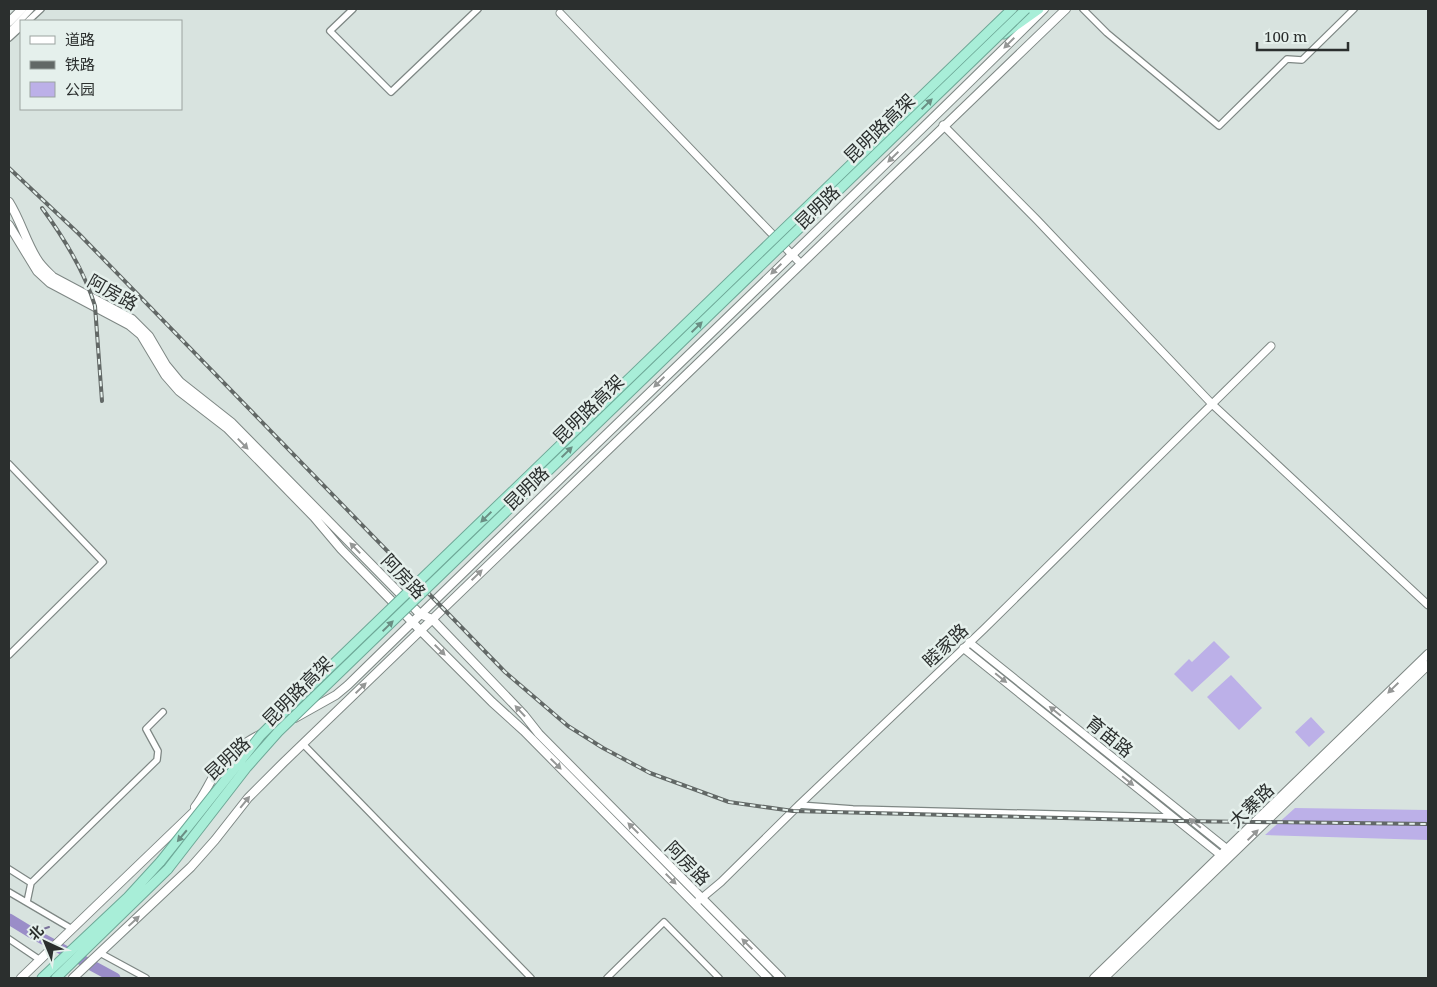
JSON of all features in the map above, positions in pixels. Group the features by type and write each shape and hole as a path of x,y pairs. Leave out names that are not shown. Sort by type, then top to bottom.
{"highway":[{"name":"昆明路高架","path":"42,978 128,897 161,861 261,735 291,705 1012,9"},
{"name":"昆明路高架","path":"59,975 168,869 247,767 278,732 1026,9"},
{"path":"987,46 1039,9"}],"main road":[{"path":"9,15 15,9"},
{"path":"9,22 22,9"},
{"name":"昆明路","path":"21,978 251,757 295,718 336,695 1044,9"},
{"name":"昆明路","path":"74,978 191,868 248,798 303,744 1066,9"},
{"name":"阿房路","path":"9,202 37,259 45,269 54,277 132,319 149,336 166,365 180,382 232,423 420,614 432,619 540,734 781,978"},
{"name":"阿房路","path":"9,225 37,271 50,283 129,325 141,335 165,375 179,391 227,428 314,517 341,549 412,622 492,702 524,731 768,978"},
{"name":"大寨路","path":"1230,852 1428,654"},
{"path":"460,670 470,660"},
{"name":"大寨路","path":"1094,978 1428,665"},
{"path":"186,819 200,801 216,773 234,753 253,737 295,718"},
{"name":"大寨路","path":"1104,978 1223,858"}],"street":[{"path":"20,20 31,9"},
{"path":"29,20 41,9"},
{"path":"353,9 330,31 391,92 478,9"},
{"path":"1083,9 1106,33 1219,126 1287,59 1302,60 1354,9"},
{"path":"560,13 801,264"},
{"path":"9,32 20,20"},
{"path":"9,38 20,28"},
{"path":"944,125 1212,404 1428,606"},
{"name":"睦家路","path":"695,904 701,897 722,882 799,805 984,629 1271,346"},
{"path":"9,464 103,562 9,655"},
{"name":"育苗路","path":"969,642 1230,852"},
{"name":"育苗路","path":"963,648 1223,858"},
{"path":"27,902 31,883 157,760 158,751 146,729 163,712"},
{"path":"303,744 531,978"},
{"path":"799,805 853,809 1172,817"},
{"path":"9,870 31,883"},
{"path":"9,892 71,930"},
{"path":"607,978 664,922 718,978"},
{"path":"9,939 42,958"},
{"path":"100,954 146,978"}],"green space":[{"path":"1214,641 1230,657 1192,692 1174,674 1189,659 1192,662"},
{"path":"1231,675 1262,708 1239,730 1207,697"},
{"path":"1311,717 1325,732 1309,747 1295,732"},
{"path":"1295,808 1428,810 1428,840 1265,835"}],"waterway":[{"path":"9,919 115,978"},
{"path":"32,933 49,927"}],"railway":[{"path":"9,168 79,234 505,672 568,726 603,748 650,773 729,802 793,811 1177,821 1428,824"},
{"path":"42,208 73,255 95,306 102,401"}]}
